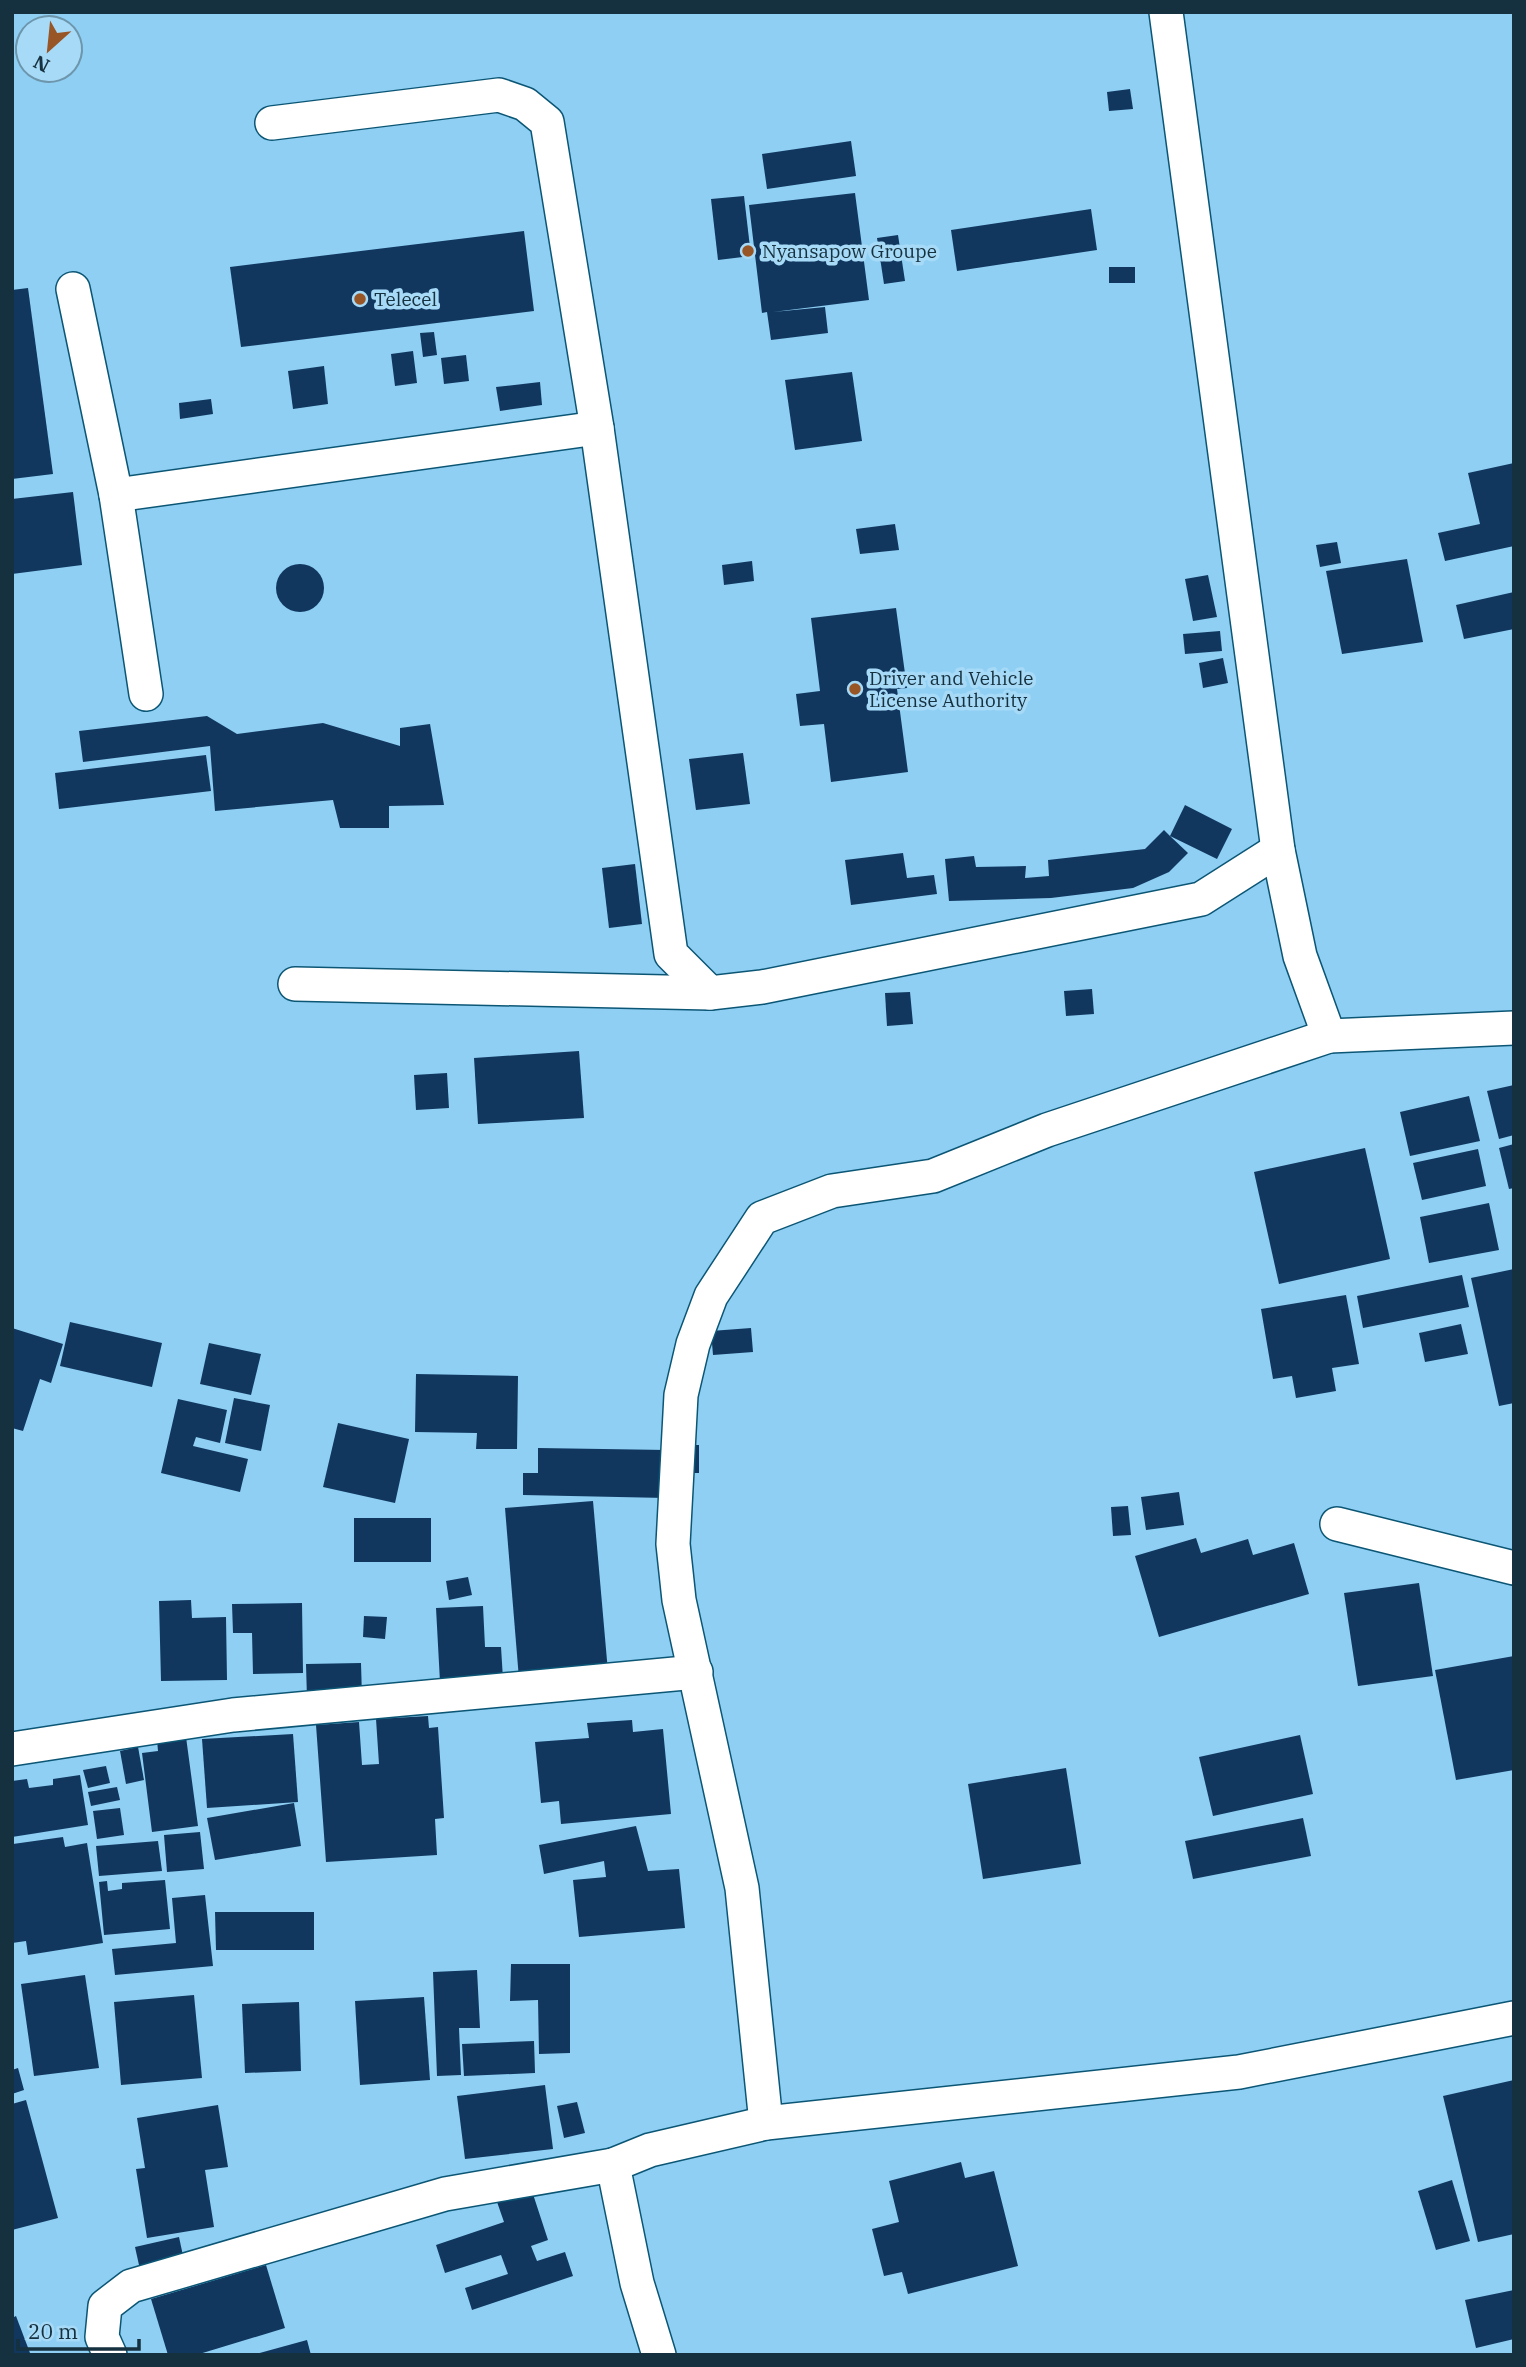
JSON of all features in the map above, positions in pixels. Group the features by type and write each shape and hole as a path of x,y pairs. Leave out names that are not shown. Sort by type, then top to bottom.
{"street":[{"path":"1166,12 1278,850 1300,956 1329,1036"},
{"path":"272,123 499,95 525,104 547,122 597,428 671,954 710,993"},
{"path":"73,289 116,495 146,694"},
{"path":"116,495 597,428"},
{"path":"295,985 710,993 762,987 1201,899 1278,850"},
{"path":"766,2123 742,1888 679,1600 673,1544 681,1395 693,1344 711,1296 762,1218 831,1191 933,1176 1046,1130 1329,1036 1514,1027"},
{"path":"1337,1524 1514,1568"},
{"path":"12,1749 233,1715 696,1672"},
{"path":"110,2355 102,2337 105,2306 131,2286 445,2194 613,2165 650,2150 766,2123 1239,2072 1514,2018"},
{"path":"613,2165 637,2283 659,2355"}],"building":[{"path":"1130,89 1133,109 1109,111 1107,92"},
{"path":"851,141 856,176 767,189 762,154"},
{"path":"855,193 869,300 773,312 825,307 828,333 771,340 767,312 762,313 749,205"},
{"path":"744,196 751,256 718,260 711,199"},
{"path":"1091,209 1097,250 957,271 951,230"},
{"path":"524,231 534,311 241,347 230,267"},
{"path":"898,235 905,281 884,284 877,238"},
{"path":"1109,267 1135,267 1135,283 1109,283"},
{"path":"28,288 53,474 12,479 12,290"},
{"path":"434,332 437,355 423,357 420,333"},
{"path":"413,351 417,383 395,386 391,354"},
{"path":"466,355 469,381 444,384 441,358"},
{"path":"324,366 328,404 293,409 288,371"},
{"path":"852,372 862,441 795,450 785,380"},
{"path":"540,382 542,405 500,411 496,387"},
{"path":"211,399 213,414 180,419 179,403"},
{"path":"1514,463 1514,546 1445,561 1438,533 1480,524 1468,473"},
{"path":"73,492 82,565 12,574 12,499"},
{"path":"895,524 899,550 860,554 856,529"},
{"path":"1337,542 1341,563 1320,567 1316,545"},
{"path":"1407,559 1423,642 1342,654 1326,571"},
{"path":"752,561 754,581 724,585 722,565"},
{"path":"300,564 317,571 324,588 317,605 300,612 283,605 276,588 283,571"},
{"path":"1208,575 1217,617 1193,621 1185,579"},
{"path":"1514,592 1514,629 1464,639 1456,605"},
{"path":"896,608 907,688 897,689 908,772 831,782 824,724 800,726 796,694 820,691 811,618"},
{"path":"1220,631 1222,651 1185,654 1183,634"},
{"path":"1223,658 1228,683 1203,688 1199,663"},
{"path":"207,716 237,734 323,723 400,746 400,728 430,724 444,805 389,806 389,828 340,828 333,800 215,811 210,746 83,762 79,731"},
{"path":"743,753 750,804 696,810 689,759"},
{"path":"206,755 211,791 59,809 55,773"},
{"path":"1185,805 1232,829 1217,859 1170,836"},
{"path":"1164,830 1188,853 1169,872 1133,888 1051,898 949,901 945,859 974,856 976,867 1026,866 1025,878 1049,876 1048,860 1145,849"},
{"path":"903,853 907,878 934,875 937,894 851,905 845,860"},
{"path":"635,864 642,924 609,928 602,868"},
{"path":"1092,989 1094,1014 1066,1016 1064,991"},
{"path":"910,992 913,1024 887,1026 885,993"},
{"path":"579,1051 584,1118 478,1124 474,1058"},
{"path":"447,1073 449,1108 416,1110 414,1075"},
{"path":"1514,1085 1514,1135 1499,1139 1487,1091"},
{"path":"1469,1096 1480,1141 1410,1156 1400,1112"},
{"path":"1514,1144 1514,1188 1509,1189 1499,1148"},
{"path":"1365,1148 1390,1259 1279,1284 1254,1172"},
{"path":"1478,1149 1486,1186 1422,1200 1413,1163"},
{"path":"1489,1203 1499,1250 1429,1263 1420,1217"},
{"path":"1514,1269 1514,1403 1499,1406 1471,1278"},
{"path":"1462,1275 1469,1307 1363,1328 1357,1296"},
{"path":"1346,1295 1359,1364 1332,1368 1336,1391 1296,1398 1292,1376 1273,1379 1261,1309"},
{"path":"70,1322 162,1343 152,1387 60,1366"},
{"path":"1461,1324 1468,1354 1425,1362 1419,1333"},
{"path":"12,1328 63,1344 51,1383 40,1379 23,1431 12,1428"},
{"path":"751,1328 753,1352 713,1355 711,1331"},
{"path":"209,1343 261,1354 251,1395 200,1384"},
{"path":"416,1374 518,1376 517,1449 476,1449 477,1433 415,1432"},
{"path":"234,1398 270,1405 261,1451 225,1443"},
{"path":"178,1399 227,1410 220,1443 196,1437 193,1446 248,1459 240,1492 161,1473"},
{"path":"338,1423 409,1439 395,1503 323,1487"},
{"path":"685,1445 699,1445 699,1473 685,1473"},
{"path":"538,1448 667,1450 666,1498 523,1495 523,1473 538,1473"},
{"path":"1179,1492 1184,1525 1146,1530 1141,1497"},
{"path":"593,1501 608,1672 519,1679 505,1508"},
{"path":"1128,1506 1131,1535 1113,1536 1111,1507"},
{"path":"354,1518 431,1518 431,1562 354,1562"},
{"path":"1196,1538 1201,1553 1248,1539 1253,1555 1294,1543 1309,1594 1159,1637 1135,1556"},
{"path":"468,1577 472,1595 449,1600 446,1581"},
{"path":"1419,1583 1433,1676 1358,1686 1344,1593"},
{"path":"191,1600 192,1618 226,1617 227,1680 161,1681 159,1601"},
{"path":"302,1603 303,1673 253,1674 252,1633 233,1633 232,1604"},
{"path":"483,1606 485,1647 501,1647 503,1679 440,1682 436,1608"},
{"path":"364,1616 387,1617 385,1639 363,1637"},
{"path":"1514,1656 1514,1770 1456,1780 1435,1670"},
{"path":"361,1663 362,1697 307,1699 306,1664"},
{"path":"428,1716 429,1728 438,1727 444,1818 435,1819 437,1855 326,1862 316,1725 359,1722 362,1765 379,1764 376,1719"},
{"path":"632,1720 633,1732 663,1729 671,1814 561,1824 559,1801 541,1803 535,1742 589,1738 587,1723"},
{"path":"293,1734 298,1802 207,1808 202,1739"},
{"path":"1300,1735 1313,1794 1213,1816 1199,1757"},
{"path":"186,1737 198,1826 152,1832 142,1753 158,1751 157,1740"},
{"path":"138,1747 144,1780 126,1784 120,1751"},
{"path":"106,1766 110,1783 88,1788 83,1770"},
{"path":"1066,1768 1081,1864 983,1879 968,1784"},
{"path":"80,1775 88,1825 12,1837 12,1781 27,1779 29,1788 53,1785 53,1779"},
{"path":"117,1787 120,1800 91,1806 88,1792"},
{"path":"294,1803 301,1846 215,1860 207,1818"},
{"path":"120,1808 124,1835 97,1839 93,1811"},
{"path":"1303,1818 1311,1856 1193,1879 1185,1841"},
{"path":"636,1826 648,1871 679,1869 685,1928 579,1937 573,1880 606,1877 604,1861 544,1874 539,1845"},
{"path":"200,1832 204,1869 167,1872 164,1835"},
{"path":"63,1837 65,1847 87,1843 103,1943 28,1955 26,1941 12,1943 13,1844"},
{"path":"158,1841 162,1871 99,1876 96,1846"},
{"path":"165,1880 170,1929 104,1935 99,1882 107,1881 108,1891 122,1889 122,1883"},
{"path":"205,1895 213,1966 115,1975 112,1949 176,1943 172,1898"},
{"path":"215,1912 314,1912 314,1950 216,1950"},
{"path":"511,1964 570,1964 570,2053 539,2054 538,2000 510,2001"},
{"path":"477,1970 480,2028 459,2028 461,2075 437,2076 433,1972"},
{"path":"85,1975 99,2068 34,2076 21,1984"},
{"path":"194,1995 202,2078 121,2085 114,2002"},
{"path":"424,1997 430,2080 360,2085 355,2001"},
{"path":"299,2002 301,2071 245,2073 242,2004"},
{"path":"534,2041 535,2073 464,2076 462,2044"},
{"path":"18,2068 24,2090 12,2094 12,2070"},
{"path":"1514,2080 1514,2234 1478,2242 1443,2096"},
{"path":"545,2085 553,2149 465,2159 457,2096"},
{"path":"26,2100 58,2218 12,2230 12,2104"},
{"path":"577,2102 585,2133 564,2138 557,2106"},
{"path":"218,2105 228,2167 205,2170 214,2227 147,2238 136,2169 145,2168 137,2118"},
{"path":"961,2162 965,2178 994,2171 1018,2266 908,2294 902,2272 884,2276 872,2229 899,2222 889,2181"},
{"path":"1452,2180 1470,2241 1436,2250 1418,2191"},
{"path":"531,2188 548,2240 531,2246 537,2261 565,2252 573,2276 472,2310 465,2288 508,2274 501,2255 445,2273 436,2245 504,2222 496,2199"},
{"path":"179,2237 185,2265 141,2274 135,2247"},
{"path":"266,2265 285,2328 196,2355 168,2355 151,2299"},
{"path":"1514,2290 1514,2339 1476,2348 1465,2300"},
{"path":"16,2316 30,2353 25,2355 12,2355 12,2318"},
{"path":"307,2340 311,2355 256,2355 256,2354"}],"place":[{"name":"Nyansapow Groupe","path":"748,251"},
{"name":"Telecel","path":"360,299"},
{"name":"Driver and Vehicle License Authority","path":"855,689"}]}
